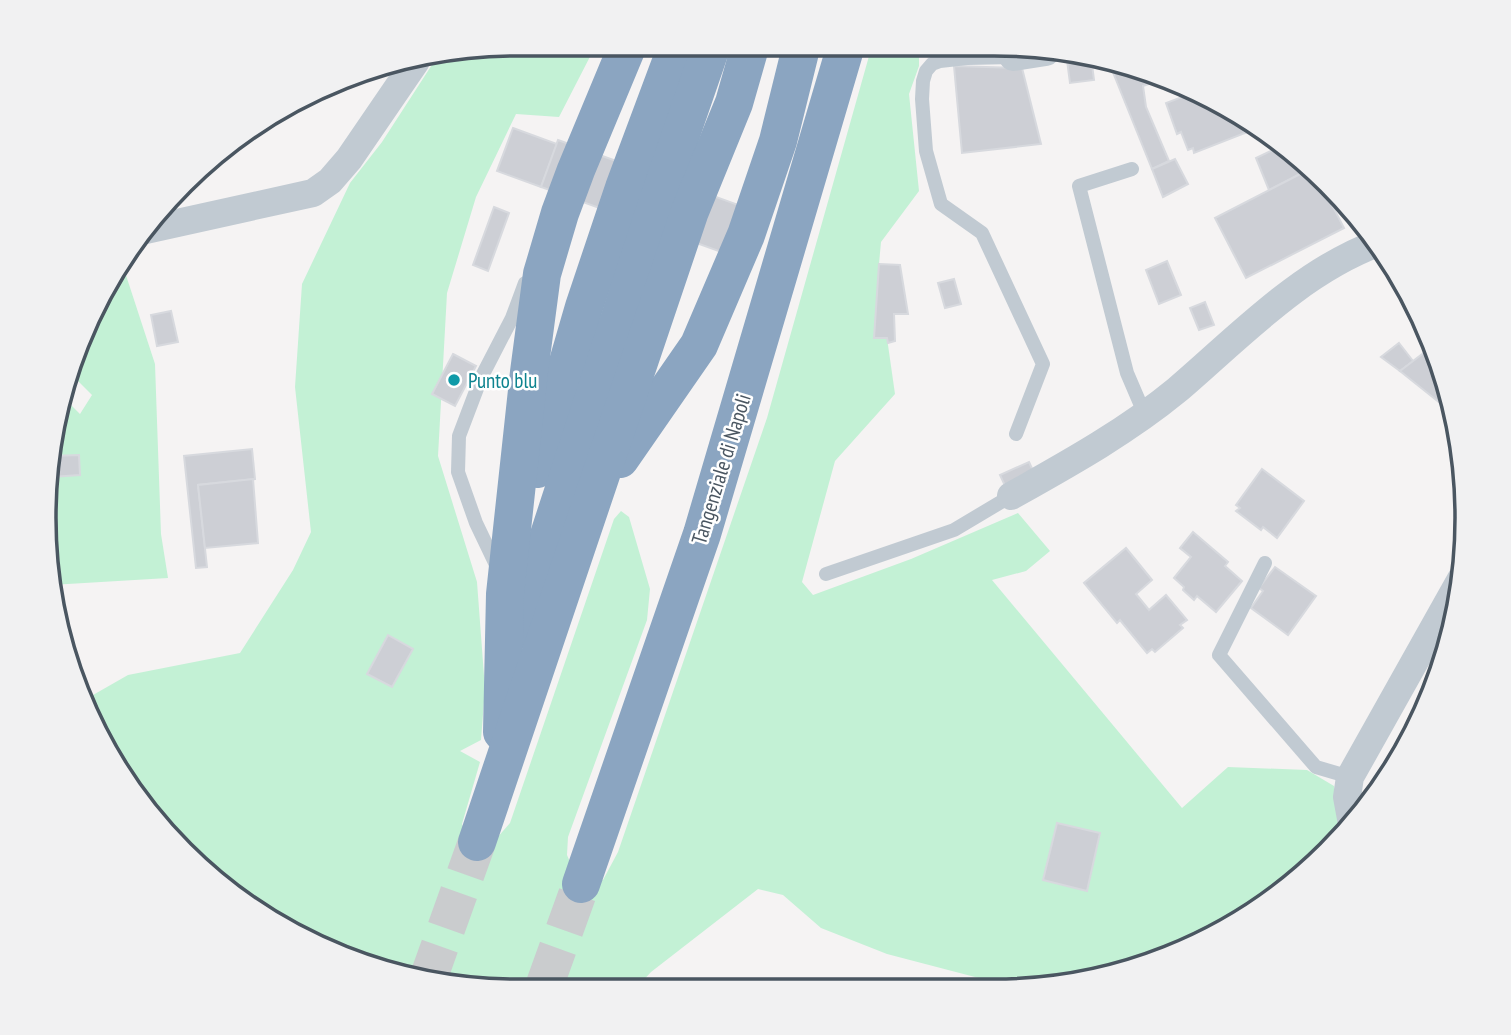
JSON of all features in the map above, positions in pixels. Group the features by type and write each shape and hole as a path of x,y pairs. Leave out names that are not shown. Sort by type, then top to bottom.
{"highway":[{"path":"529,372 532,265 542,212 582,107 606,56"},
{"path":"501,772 507,576 542,274 560,213 589,135 624,56"},
{"path":"522,436 549,309 573,225 641,56"},
{"path":"515,507 562,317 606,182 658,56"},
{"path":"507,576 584,307 624,188 673,56"},
{"path":"505,625 595,326 691,56"},
{"path":"503,673 707,56"},
{"path":"502,720 632,327 729,56"},
{"path":"477,842 690,211 734,103 747,56"},
{"path":"597,492 657,365 708,233 732,170 764,56"},
{"path":"654,411 730,228 781,56"},
{"path":"597,492 699,345 746,235 778,141 799,56"},
{"name":"Tangenziale di Napoli","path":"581,884 702,534 843,56"}],"street":[{"path":"159,227 313,193 330,181 349,159 411,69"},
{"path":"1011,496 1067,465 1145,415 1225,346 1314,275 1368,248"},
{"path":"1350,811 1347,797 1350,777 1447,605"}],"lane":[{"path":"1013,57 967,58 932,64 926,71 922,99 926,151 941,204 982,233 1043,364 1016,434"},
{"path":"1132,169 1079,187 1128,373 1145,415"},
{"path":"507,576 476,523 458,472 459,436 481,378 512,318 532,265"},
{"path":"827,574 954,530 1011,496"},
{"path":"1265,563 1219,655 1315,767 1350,777"}],"green space":[{"path":"590,56 559,117 516,114 476,197 447,293 438,456 477,582 485,689 481,740 460,751 480,762 462,824 467,839 489,847 510,823 614,519 621,511 629,517 650,589 647,620 568,837 567,855 576,876 603,880 618,852 767,418 869,56 919,56 919,66 909,94 919,191 881,242 879,264 895,394 835,461 802,582 813,595 911,559 1018,513 1050,551 1026,571 992,580 1182,808 1228,767 1307,770 1334,786 1339,823 1320,844 1274,884 1198,931 1142,955 1113,963 1024,978 983,979 887,954 821,928 783,895 758,889 644,979 518,979 457,975 398,963 341,944 287,917 237,884 191,844 151,798 118,748 92,696 128,675 240,653 293,570 311,532 295,387 302,284 350,183 382,142 432,64 487,57"},
{"path":"126,274 155,364 161,534 168,578 61,584 56,518 60,457 70,404 80,414 92,395 77,380 80,369 104,313"}],"building":[{"path":"1067,62 1092,67 1094,80 1070,83"},
{"path":"954,66 1022,68 1041,144 962,153"},
{"path":"1113,72 1148,83 1143,86 1146,107 1169,161 1152,169"},
{"path":"1183,97 1224,118 1245,133 1194,153 1193,148 1188,150 1181,132 1177,134 1166,103"},
{"path":"513,128 557,144 541,187 497,171"},
{"path":"558,140 769,216 752,263 541,187"},
{"path":"1273,150 1301,174 1269,190 1256,158"},
{"path":"1175,159 1188,184 1163,197 1152,169"},
{"path":"1301,174 1331,203 1344,228 1246,278 1215,218"},
{"path":"494,207 509,213 488,271 473,265"},
{"path":"1167,261 1181,295 1159,304 1146,270"},
{"path":"879,264 900,265 908,314 894,314 895,341 888,343 887,338 874,338"},
{"path":"954,279 961,304 945,308 938,283"},
{"path":"1205,302 1214,325 1199,330 1190,308"},
{"path":"171,311 178,342 157,346 151,315"},
{"path":"1399,343 1413,361 1400,371 1381,357"},
{"path":"1424,352 1440,403 1400,371"},
{"name":"Punto blu","path":"453,354 476,366 455,406 432,394"},
{"path":"252,449 255,479 198,485 207,567 196,568 184,456"},
{"path":"79,455 80,475 58,477 60,456"},
{"path":"1029,462 1035,475 1006,488 1000,475"},
{"path":"1262,469 1304,501 1277,538 1263,527 1261,530 1236,511 1240,508 1236,505"},
{"path":"253,479 258,543 205,548 198,485"},
{"path":"1193,532 1228,562 1225,566 1242,581 1216,612 1197,596 1194,600 1174,578 1191,557 1180,548"},
{"path":"1126,548 1152,580 1136,594 1149,610 1166,595 1187,620 1180,625 1183,628 1155,652 1152,649 1147,653 1120,620 1117,623 1084,583"},
{"path":"1275,567 1316,596 1288,635 1251,608 1263,591 1259,588"},
{"path":"388,635 413,649 392,687 367,674"},
{"path":"1057,823 1100,833 1087,891 1043,880"}],"tunnel":[{"path":"431,971 477,842"},
{"path":"547,979 581,884"}],"place":[{"name":"Punto blu","path":"454,380"}]}
